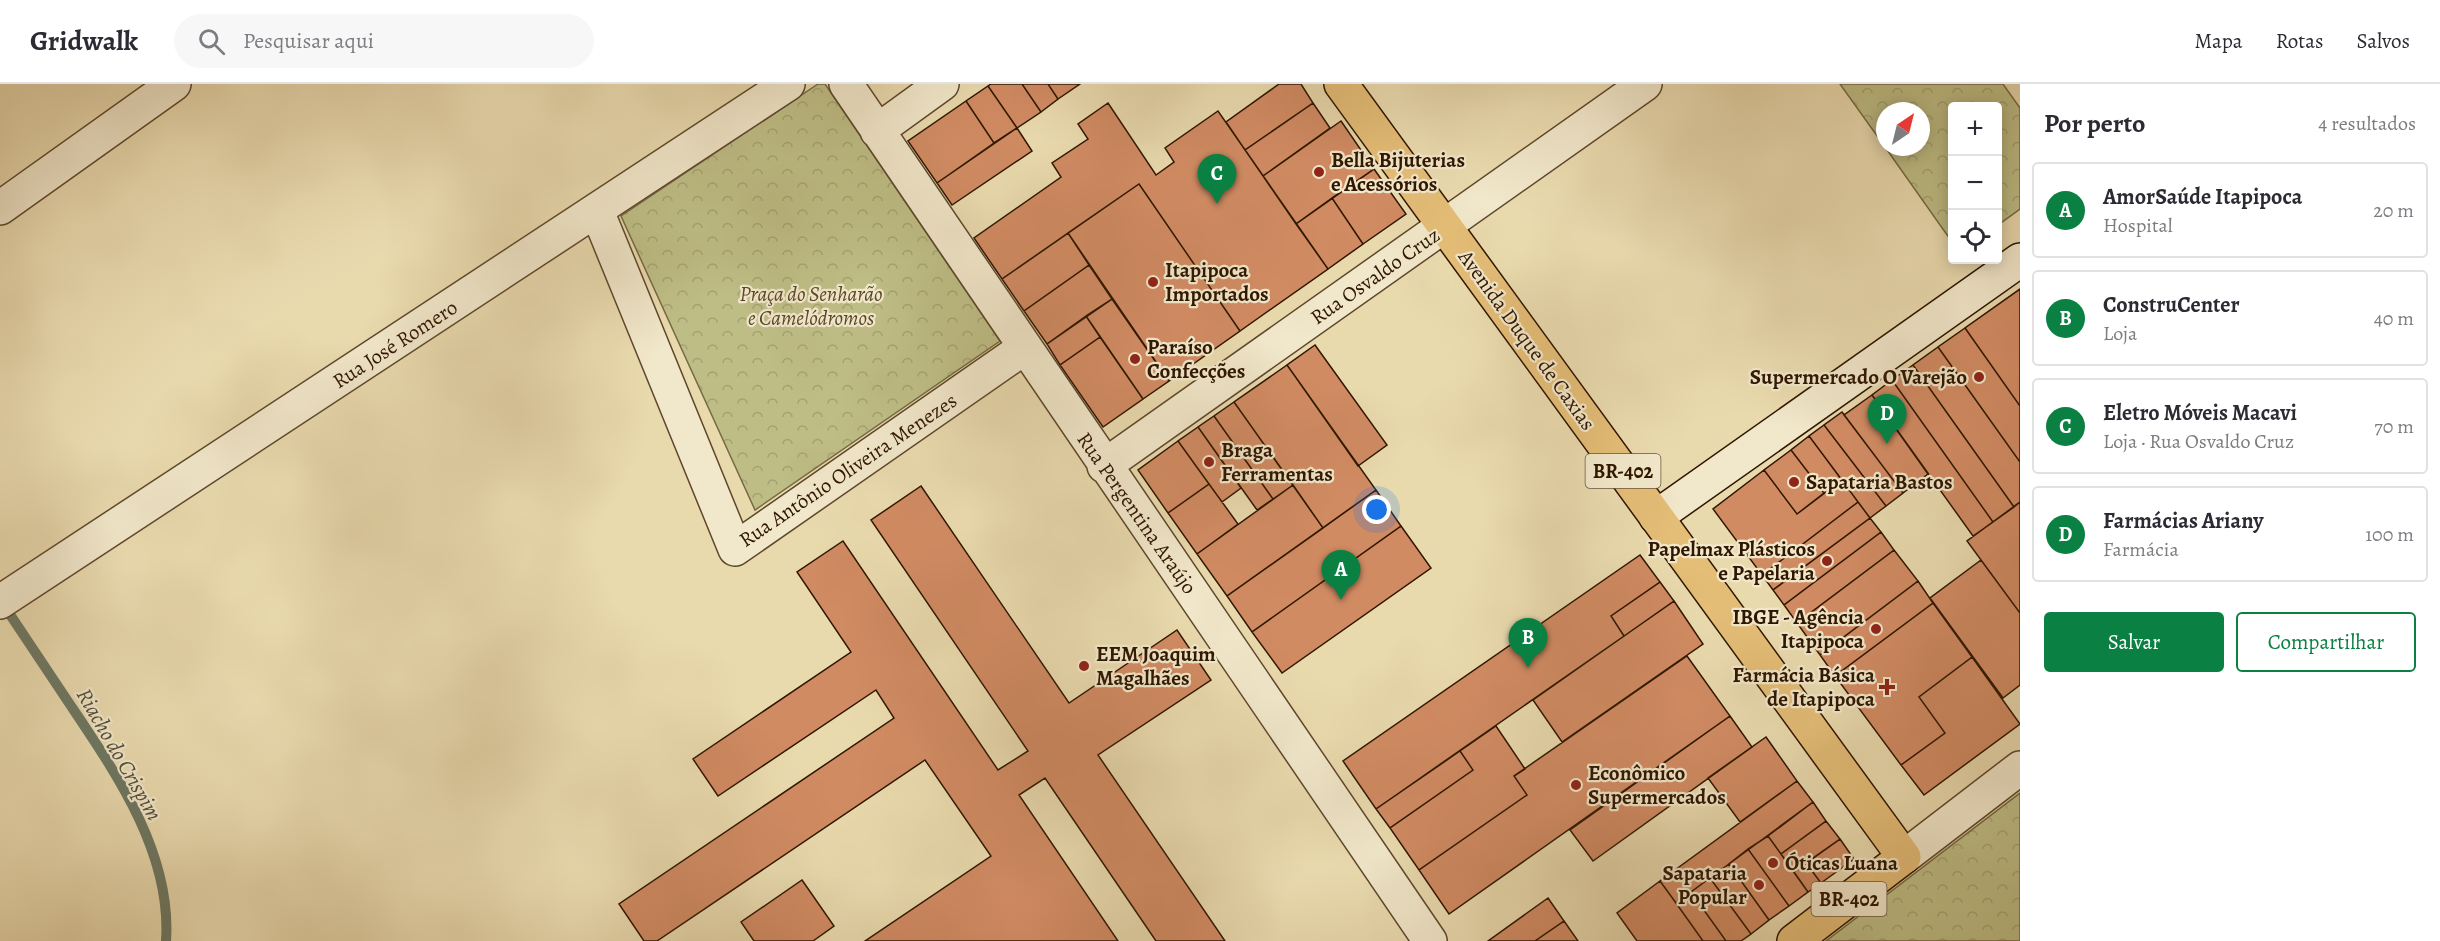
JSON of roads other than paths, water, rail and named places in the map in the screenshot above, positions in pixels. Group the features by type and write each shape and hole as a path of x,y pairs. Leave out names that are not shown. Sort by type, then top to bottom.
{"main road":[{"name":"Avenida Duque de Caxias","path":"1341,84 1904,857"},
{"name":"BR-402","path":"1794,941 1904,857"}],"street":[{"path":"0,208 174,84"},
{"name":"Rua José Romero","path":"0,602 788,84"},
{"name":"Rua Pergentina Araújo","path":"846,84 1104,466 1430,941"},
{"path":"877,131 942,84"},
{"name":"Rua Osvaldo Cruz","path":"1104,466 1645,84"},
{"name":"Rua Antônio Oliveira Menezes","path":"597,211 735,549 1024,348"},
{"path":"1656,517 2020,260"},
{"path":"1904,857 2020,768"}],"waterway":[{"name":"Riacho do Crispim","path":"3,604 105,757 137,815 160,877 165,908 166,941"}],"place":[{"name":"Bella Bijuterias e Acessórios","path":"1319,172"},
{"name":"Eletro Móveis Macavi","path":"1217,204"},
{"name":"Itapipoca Importados","path":"1153,282"},
{"name":"Paraíso Confecções","path":"1135,359"},
{"name":"Supermercado O Varejão","path":"1979,377"},
{"name":"Farmácias Ariany","path":"1887,444"},
{"name":"Braga Ferramentas","path":"1209,462"},
{"name":"Sapataria Bastos","path":"1794,482"},
{"name":"Papelmax Plásticos e Papelaria","path":"1827,561"},
{"name":"AmorSaúde Itapipoca","path":"1341,600"},
{"name":"IBGE - Agência Itapipoca","path":"1876,629"},
{"name":"EEM Joaquim Magalhães","path":"1084,666"},
{"name":"ConstruCenter","path":"1528,668"},
{"name":"Farmácia Básica de Itapipoca","path":"1887,687"},
{"name":"Econômico Supermercados","path":"1576,785"},
{"name":"Óticas Luana","path":"1773,863"},
{"name":"Sapataria Popular","path":"1759,885"}],"park label":[{"name":"Praça do Senharão e Camelódromos","path":"811,306"}]}
